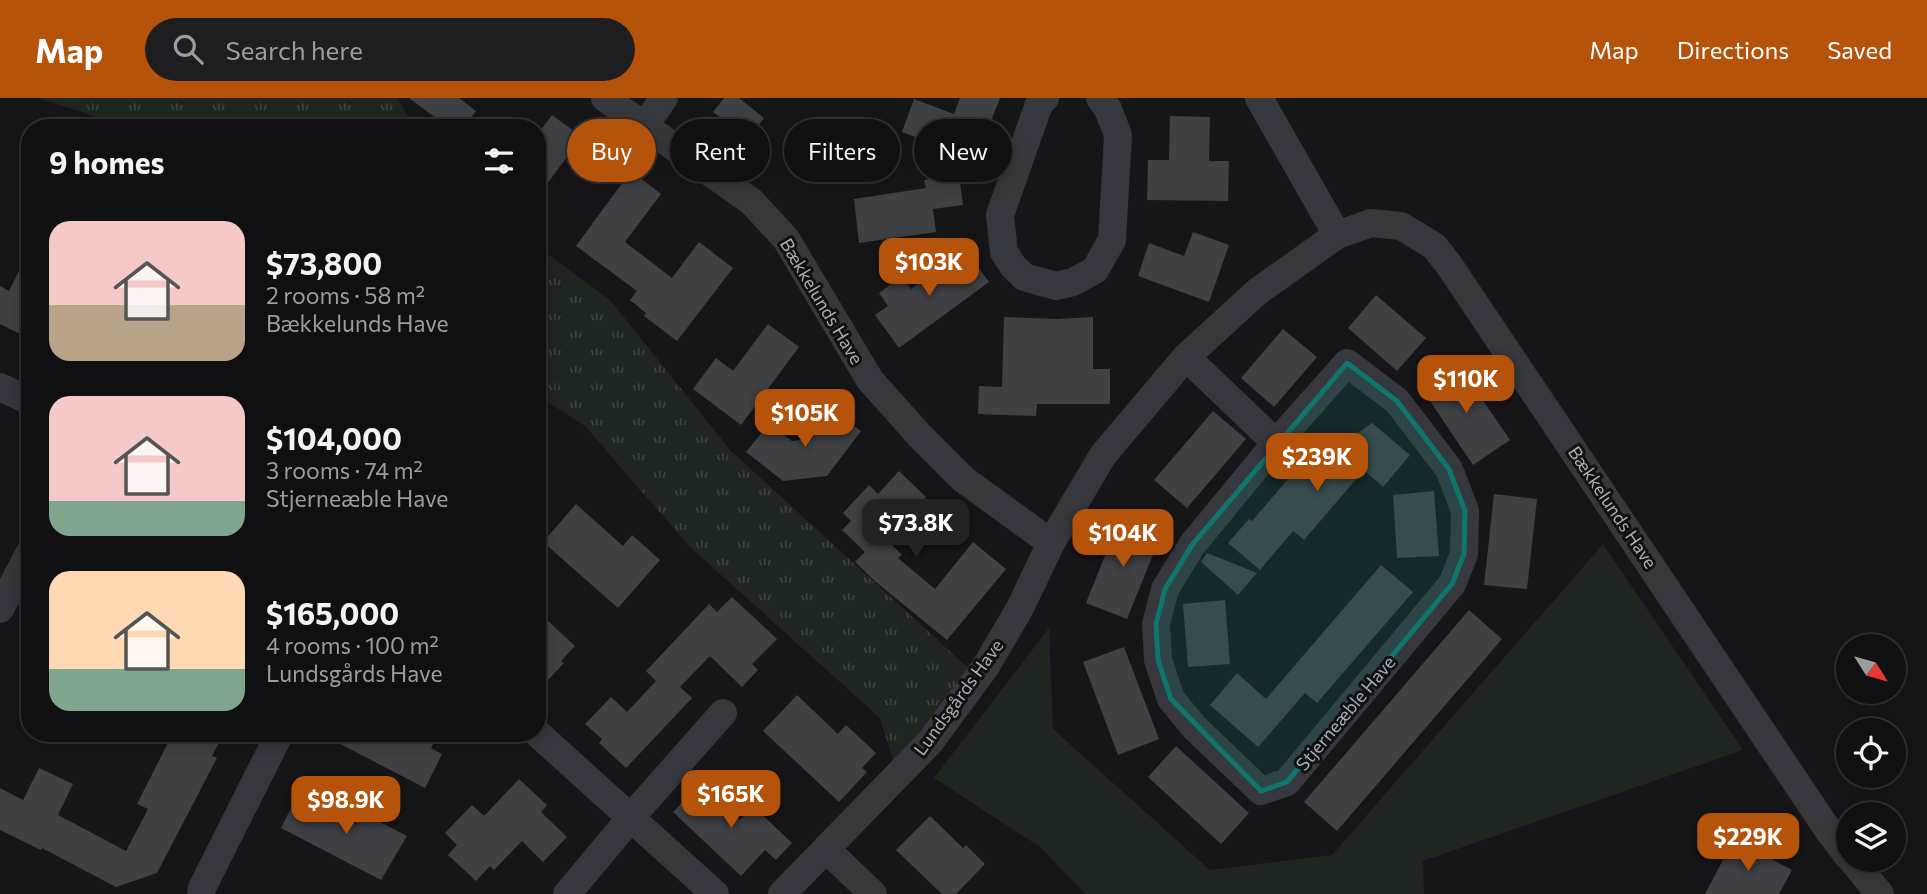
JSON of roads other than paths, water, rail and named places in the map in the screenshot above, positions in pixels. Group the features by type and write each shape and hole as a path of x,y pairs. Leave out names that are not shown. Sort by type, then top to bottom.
{"street":[{"name":"Bækkelunds Have","path":"606,98 636,119"},
{"path":"649,119 664,98"},
{"path":"1045,98 1039,104 1000,215 1000,224 1004,252 1013,266 1024,277 1056,286 1073,282 1094,270 1112,240 1118,135 1112,102"},
{"path":"1259,98 1337,235"},
{"name":"Bækkelunds Have","path":"656,133 752,202 786,239 870,380 919,435 963,478 1051,543 1103,455 1186,357 1257,292 1337,235 1371,223 1401,226 1434,246 1450,265 1836,841"},
{"path":"1186,357 1276,443"},
{"name":"Stjerneæble Have","path":"1347,363 1398,401 1449,469 1465,511 1464,554 1452,584 1287,782 1261,791 1195,728 1171,699 1158,660 1156,624 1165,589 1192,545 1276,443 1347,363"},
{"path":"0,387 21,397"},
{"name":"Lundsgårds Have","path":"782,894 930,742 986,666 1020,608 1051,543"},
{"path":"0,609 21,569"},
{"path":"567,894 723,713"},
{"path":"546,741 715,894"},
{"path":"201,894 275,742"},
{"path":"826,849 873,894"},
{"name":"Bækkelunds Have","path":"1861,872 1880,894"}]}
